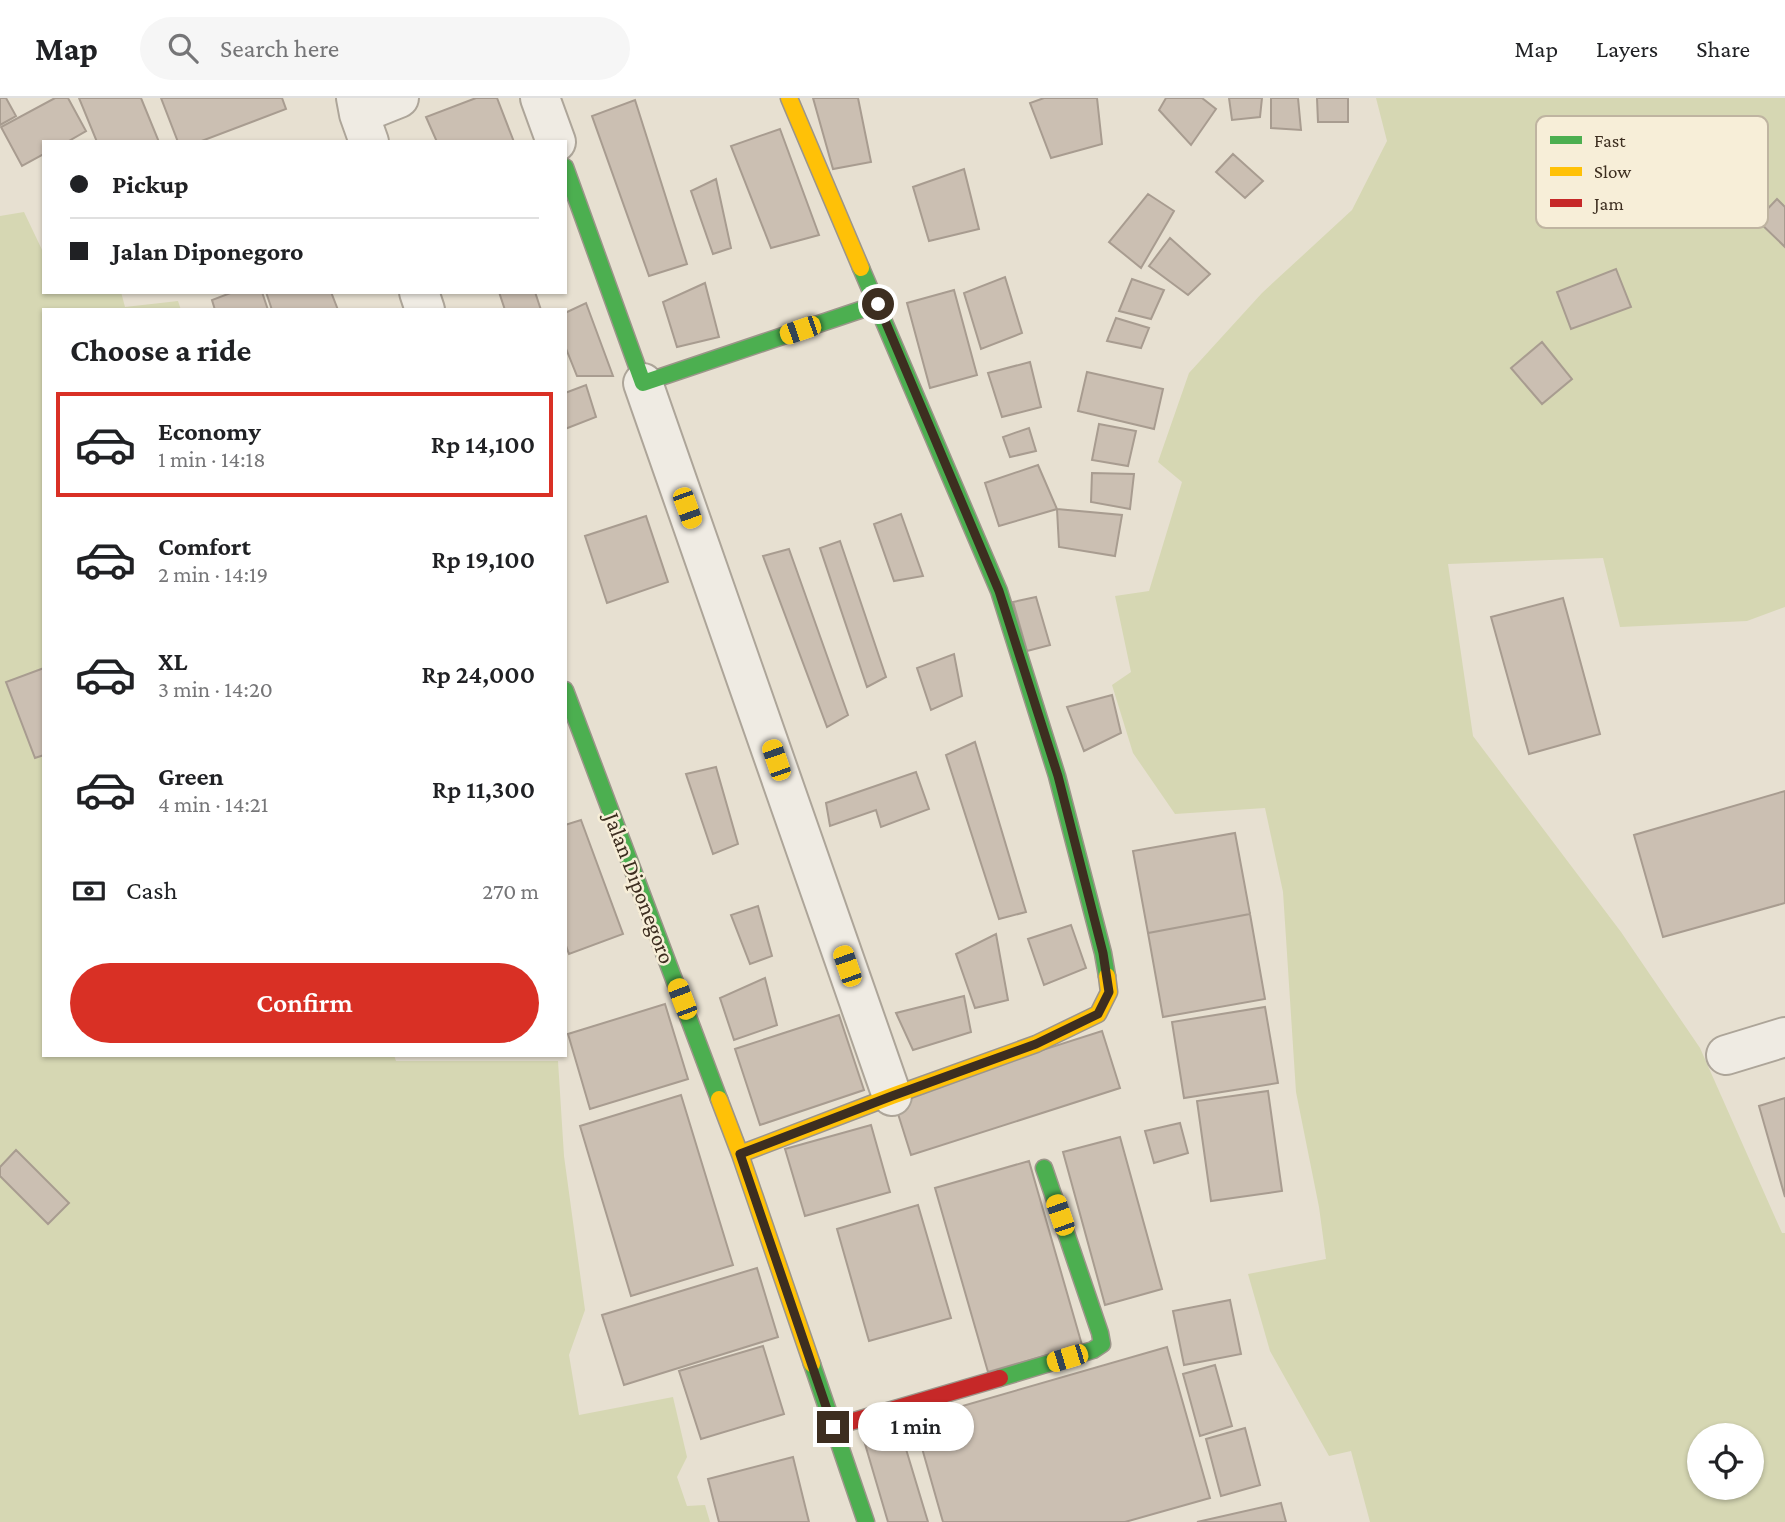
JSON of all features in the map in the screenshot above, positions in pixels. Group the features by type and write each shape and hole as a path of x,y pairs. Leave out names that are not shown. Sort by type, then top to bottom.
{"street":[{"path":"361,118 398,98"},
{"path":"540,98 555,140"},
{"path":"740,1154 1036,1044 1098,1014 1109,992 1103,953 1058,776 999,591 789,98"},
{"path":"567,173 892,1096"},
{"path":"643,383 878,304"},
{"name":"Jalan Diponegoro","path":"567,695 740,1154 866,1522"},
{"path":"1727,1055 1785,1037"},
{"path":"833,1427 1093,1350 1102,1344 1044,1168"}],"green space":[{"path":"1376,98 1785,98 1785,607 1747,621 1620,627 1603,558 1448,564 1473,736 1621,932 1700,1048 1782,1233 1785,1233 1785,1522 1370,1522 1351,1451 1329,1456 1270,1351 1248,1274 1326,1259 1319,1207 1296,1092 1283,892 1265,808 1175,814 1133,753 1112,685 1131,672 1115,596 1149,591 1182,482 1158,462 1189,373 1262,293 1352,210 1387,141"},
{"path":"24,212 42,250 42,294 122,294 125,307 178,301 180,308 42,308 42,1057 395,1057 396,1061 558,1061 564,1156 585,1310 569,1355 579,1415 673,1397 687,1457 677,1477 687,1506 705,1505 710,1522 0,1522 0,216"}],"building":[{"path":"0,98 6,98 16,116 0,125"},
{"path":"55,98 68,98 86,131 70,140 42,140 42,155 22,166 1,127"},
{"path":"79,98 141,98 158,140 96,140"},
{"path":"161,98 282,98 286,109 204,140 177,140"},
{"path":"476,98 497,98 513,140 436,140 426,117"},
{"path":"813,98 858,98 871,162 833,169"},
{"path":"1044,98 1097,98 1102,144 1051,158 1030,103"},
{"path":"1166,98 1202,98 1216,109 1191,145 1159,110"},
{"path":"1229,98 1262,98 1260,117 1232,120"},
{"path":"1271,98 1298,98 1301,130 1271,128"},
{"path":"1317,98 1348,98 1348,122 1318,122"},
{"path":"635,100 687,264 649,276 592,116"},
{"path":"780,129 819,235 771,248 731,146"},
{"path":"1233,154 1263,181 1245,198 1216,172"},
{"path":"964,169 979,229 929,241 913,187"},
{"path":"716,179 731,248 713,254 691,191"},
{"path":"1148,194 1174,211 1141,268 1109,242"},
{"path":"1777,199 1785,207 1785,247 1765,228 1768,228 1768,208"},
{"path":"1170,238 1210,274 1188,295 1149,266"},
{"path":"1616,269 1631,307 1571,329 1557,292"},
{"path":"1005,277 1022,333 981,349 964,293"},
{"path":"1132,279 1164,290 1151,319 1119,311"},
{"path":"705,283 719,337 677,347 663,302"},
{"path":"954,290 977,375 930,388 907,303"},
{"path":"228,294 263,294 267,308 214,308 212,300"},
{"path":"267,294 332,294 337,308 271,308"},
{"path":"500,294 536,294 540,308 504,308"},
{"path":"586,303 613,376 577,376 567,351 567,312"},
{"path":"1116,318 1149,328 1141,348 1107,341"},
{"path":"1542,342 1572,379 1542,404 1511,368"},
{"path":"1030,362 1041,407 1002,417 988,373"},
{"path":"1087,372 1163,389 1154,429 1078,411"},
{"path":"586,385 596,417 567,428 567,392"},
{"path":"1099,424 1136,431 1128,466 1092,460"},
{"path":"1029,428 1036,451 1010,457 1003,437"},
{"path":"1038,465 1057,509 999,526 985,483"},
{"path":"1092,473 1134,474 1130,509 1091,502"},
{"path":"1057,509 1122,515 1115,556 1059,547"},
{"path":"901,514 923,576 894,581 874,524"},
{"path":"646,516 668,582 607,603 585,536"},
{"path":"840,541 886,677 867,687 820,548"},
{"path":"789,549 848,715 827,727 763,556"},
{"path":"1036,597 1050,645 1027,651 1013,602"},
{"path":"1563,598 1600,734 1529,754 1491,617"},
{"path":"954,654 962,696 931,710 917,668"},
{"path":"42,669 42,756 35,758 6,682"},
{"path":"1112,695 1121,733 1084,751 1067,707"},
{"path":"975,742 1026,912 999,919 946,755"},
{"path":"716,767 738,844 713,854 686,774"},
{"path":"916,772 929,809 881,827 876,810 830,826 826,803"},
{"path":"1785,791 1785,903 1663,937 1634,835"},
{"path":"581,820 623,934 569,954 567,948 567,824"},
{"path":"1235,833 1250,914 1148,933 1133,851"},
{"path":"758,906 772,956 750,964 731,915"},
{"path":"1250,914 1265,999 1163,1017 1148,933"},
{"path":"1071,925 1086,968 1044,985 1028,939"},
{"path":"996,934 1008,1000 975,1008 956,954"},
{"path":"765,978 777,1025 734,1040 720,998"},
{"path":"964,996 971,1032 913,1050 896,1013"},
{"path":"665,1004 688,1079 590,1109 568,1034"},
{"path":"1265,1007 1278,1083 1184,1098 1172,1022"},
{"path":"839,1015 864,1090 760,1125 735,1049"},
{"path":"1102,1031 1120,1088 911,1155 893,1098"},
{"path":"1268,1091 1282,1191 1211,1201 1197,1101"},
{"path":"681,1095 733,1265 631,1296 580,1126"},
{"path":"1785,1098 1785,1197 1759,1106"},
{"path":"1180,1123 1188,1153 1154,1163 1145,1131"},
{"path":"871,1125 890,1192 805,1216 785,1149"},
{"path":"1120,1137 1162,1289 1105,1305 1063,1152"},
{"path":"16,1150 69,1203 48,1224 0,1176 0,1167"},
{"path":"1029,1161 1082,1345 988,1372 935,1188"},
{"path":"918,1205 951,1318 869,1341 837,1229"},
{"path":"757,1268 778,1337 624,1385 602,1315"},
{"path":"1230,1300 1241,1354 1184,1365 1173,1311"},
{"path":"763,1346 784,1414 701,1439 679,1371"},
{"path":"1167,1347 1210,1498 1125,1522 943,1522 914,1420"},
{"path":"1215,1365 1232,1426 1200,1436 1183,1374"},
{"path":"896,1416 928,1522 888,1522 860,1427"},
{"path":"1245,1428 1260,1485 1221,1496 1206,1439"},
{"path":"793,1457 809,1522 719,1522 708,1479"},
{"path":"1281,1503 1286,1522 1197,1522"}],"traffic: fast":[{"path":"567,173 643,383 878,304"},
{"path":"861,268 999,591 1057,776 1107,976"},
{"path":"567,695 719,1099"},
{"path":"1000,1378 1093,1350 1102,1344 1044,1168"},
{"path":"812,1364 866,1522"}],"traffic: slow":[{"path":"789,98 861,268"},
{"path":"740,1154 1036,1044 1098,1014 1109,992 1107,976"},
{"path":"719,1099 812,1364"}],"traffic: jam":[{"path":"833,1427 1000,1378"}],"route":[{"path":"833,1427 740,1154 1036,1044 1098,1014 1109,992 1103,953 1058,776 999,591 878,304"}]}
